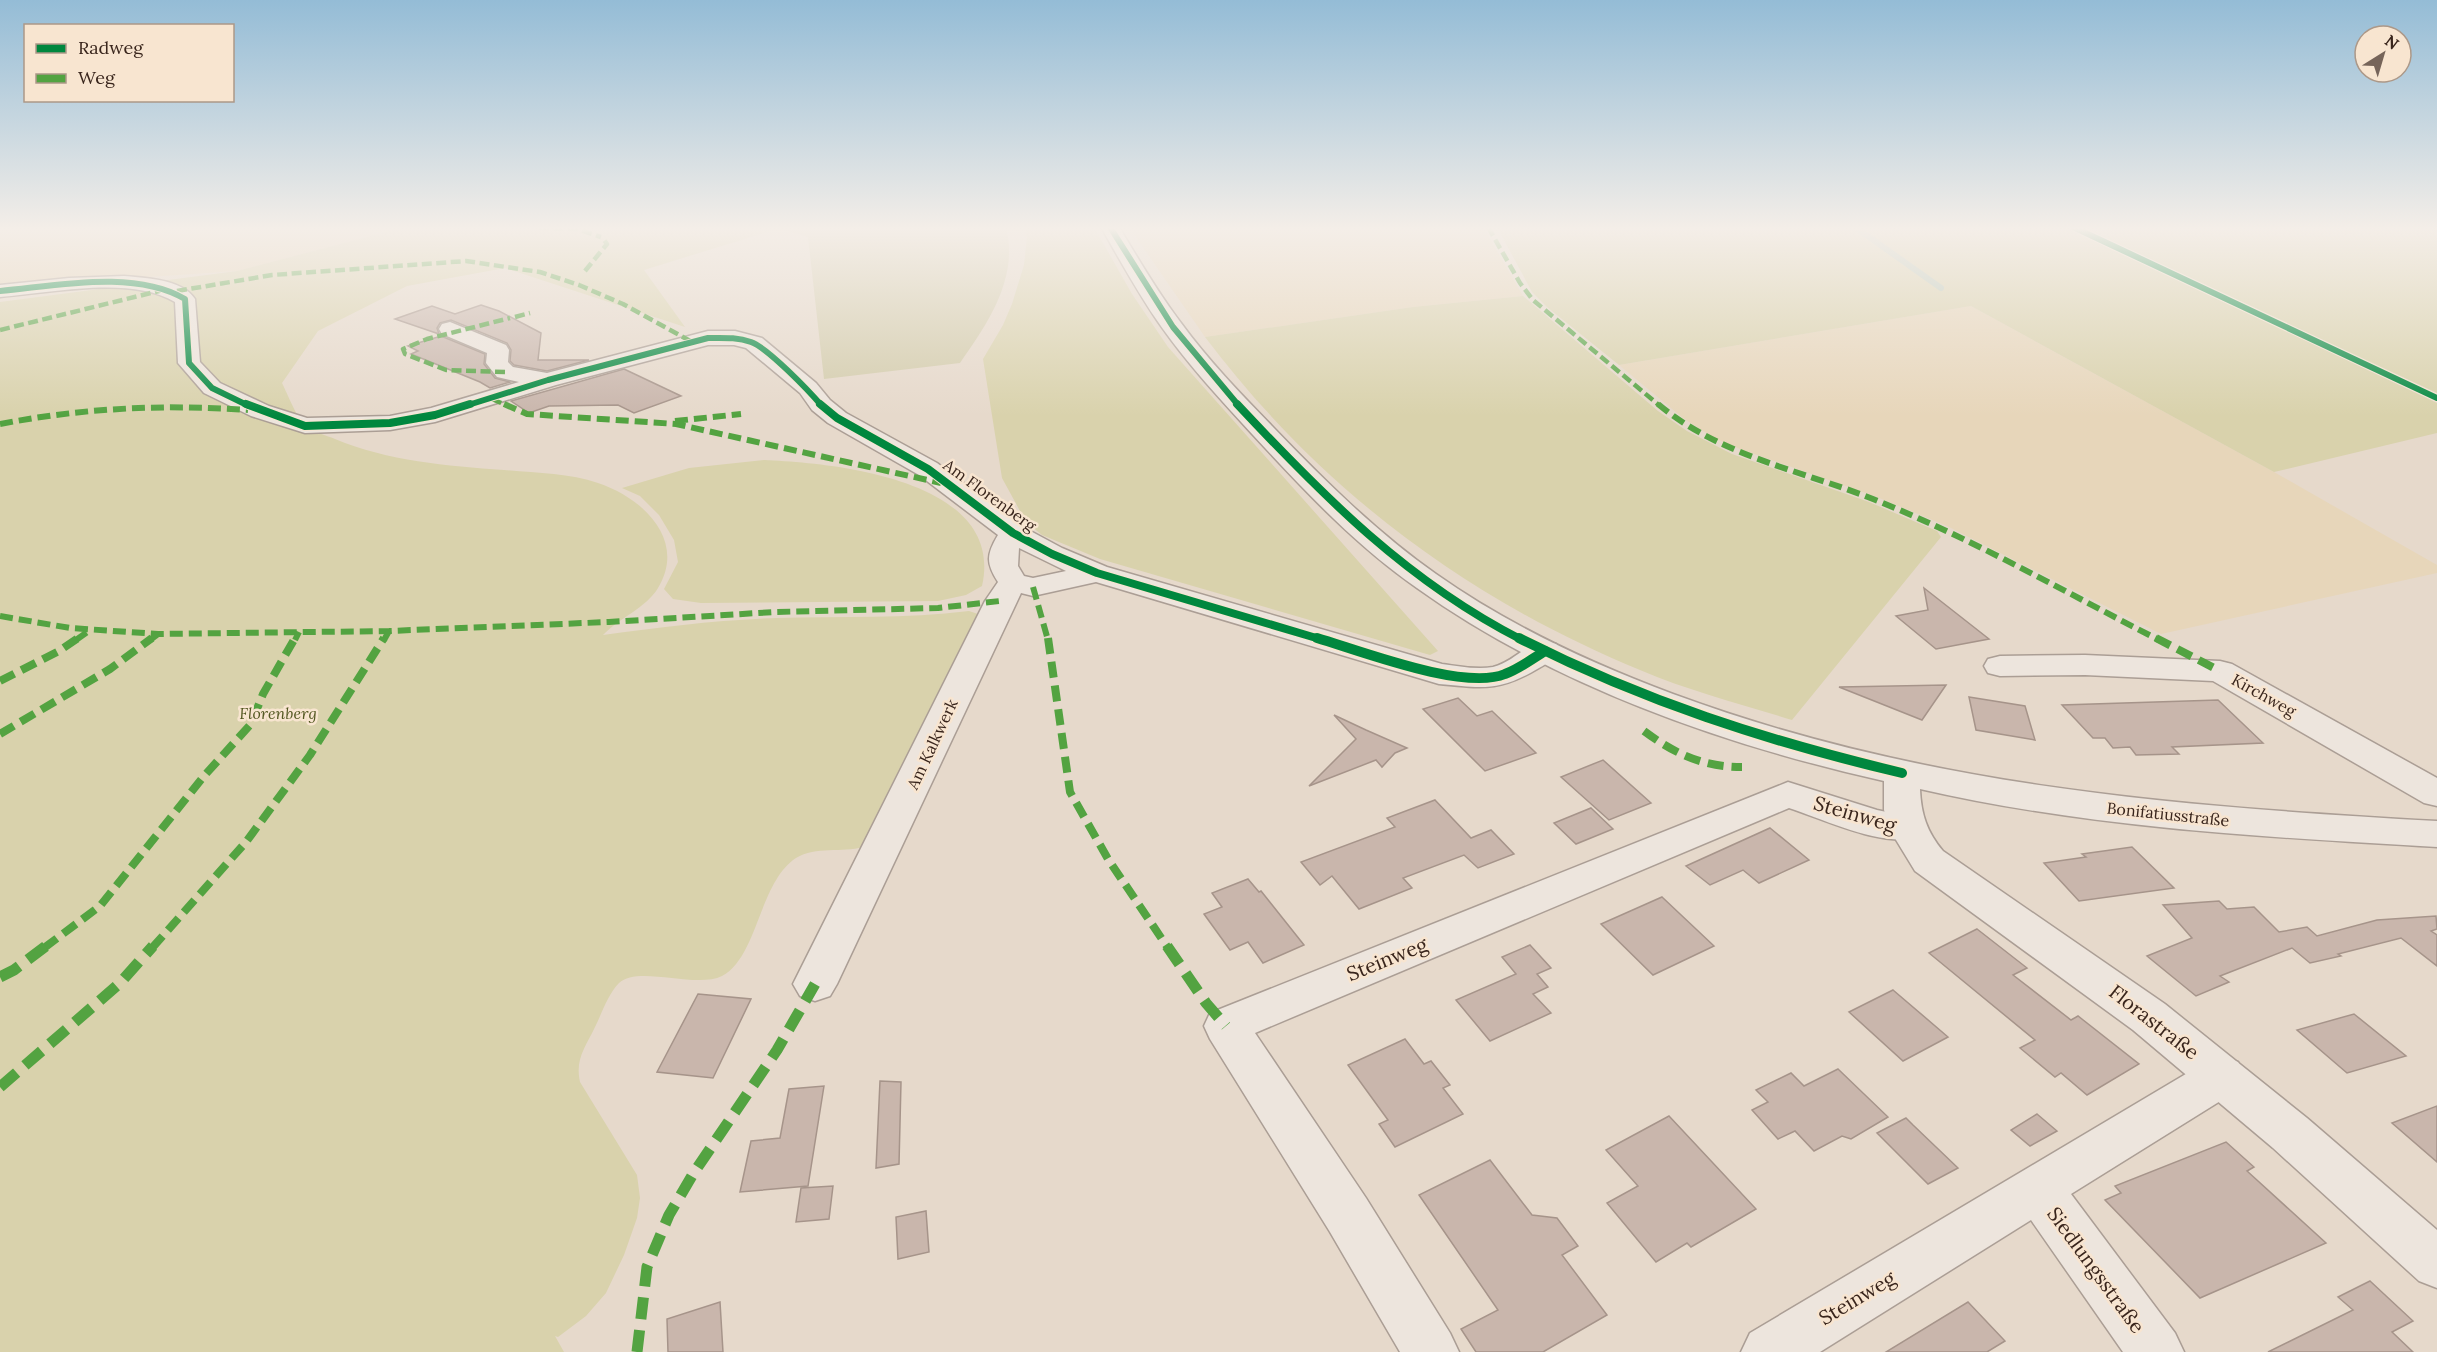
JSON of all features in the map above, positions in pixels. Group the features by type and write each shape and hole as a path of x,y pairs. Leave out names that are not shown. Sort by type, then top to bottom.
{"street":[{"name":"Am Florenberg","path":"173,290 185,299 189,363 212,388 260,411 305,426 390,423 435,415 548,380 708,338 735,338 754,343 808,387 821,405 837,418 928,469 1013,533 1052,554 1097,573 1438,674 1481,678 1504,675 1545,651"},
{"name":"Bonifatiusstraße","path":"1151,290 1184,342 1250,417 1364,533 1428,583 1467,608 1545,651 1599,676 1729,727 1777,743 1972,787 2127,811 2234,821 2437,834"},
{"path":"450,329 498,350 497,363 506,372 548,380"},
{"path":"1013,533 1005,547 1003,566 1013,582 1033,586 1097,573"},
{"name":"Am Kalkwerk","path":"815,984 1000,601 1013,582"},
{"name":"Kirchweg","path":"2000,666 2085,665 2220,670 2437,794"},
{"name":"Florastraße","path":"1902,773 1901,803 1907,828 1914,843 1929,861 2131,1003 2222,1076 2437,1263"},
{"name":"Steinweg","path":"1431,1352 1348,1215 1226,1026 1788,794 1874,823 1907,828"},
{"name":"Steinweg","path":"1769,1352 2222,1076"},
{"name":"Siedlungsstraße","path":"2037,1188 2156,1352"}],"shaded area":[{"path":"814,290 1002,290 981,332 960,363 824,379"},
{"path":"1173,290 1520,290 1523,296 1413,307 1205,337"},
{"path":"1971,306 2274,472 2437,565 2437,573 2161,634 1947,526 1877,497 1714,438 1683,418 1619,365"}],"green space":[{"name":"Florenberg","path":"91,290 399,290 318,331 282,383 302,423 315,432 376,453 461,467 575,477 598,483 630,499 656,523 664,538 667,553 666,570 653,595 603,635 733,620 897,616 969,611 978,614 980,622 863,847 812,852 796,858 784,869 774,884 744,953 722,976 698,980 653,976 628,978 615,987 608,998 580,1060 580,1082 637,1175 640,1198 637,1218 624,1255 606,1293 586,1316 558,1337 555,1336 564,1352 0,1352 0,302"},
{"name":"Florenberg","path":"572,290 658,290 685,327"},
{"path":"1016,290 1130,290 1168,347 1438,651 1430,655 1100,559 1042,535 1026,522 1002,478 983,359 1003,325"},
{"path":"1531,290 2200,290 2437,403 2437,433 2274,472 1971,306 1619,365 1547,307"},
{"path":"2217,290 2437,290 2437,393"},
{"path":"1523,296 1658,411 1687,431 1732,454 1869,502 1937,531 1941,537 1792,720 1696,691 1640,670 1514,609 1456,573 1400,533 1347,490 1296,443 1249,392 1205,337 1413,307"},
{"path":"764,460 832,466 871,473 909,484 943,500 968,522 982,550 982,586 966,595 938,601 701,603 673,599 664,589 678,562 674,540 659,515 640,496 622,488 689,468"}],"building":[{"path":"481,305 499,311 541,333 538,360 589,360 547,371 514,365 510,361 511,350 507,343 451,320 440,323 437,328 439,334 395,319 432,306 455,314"},
{"path":"441,336 485,354 484,364 495,378 510,382 490,388 411,354 418,351 408,346"},
{"path":"624,369 681,396 634,413 618,405 549,406 529,413 511,401"},
{"path":"1924,588 1989,639 1936,649 1896,616 1928,610"},
{"path":"1946,685 1922,720 1839,687"},
{"path":"1969,697 2025,706 2035,740 1976,730"},
{"path":"1458,698 1477,716 1492,711 1536,753 1485,771 1423,709"},
{"path":"2218,700 2263,743 2172,747 2179,754 2136,755 2130,747 2113,748 2105,738 2093,738 2062,705"},
{"path":"1334,715 1407,748 1395,753 1382,767 1376,760 1309,786 1356,739"},
{"path":"1603,760 1651,803 1609,820 1561,777"},
{"path":"1435,800 1471,838 1491,830 1514,854 1478,868 1464,855 1403,878 1412,888 1359,909 1332,876 1320,885 1301,862 1395,827 1387,818"},
{"path":"1591,808 1613,829 1576,844 1554,823"},
{"path":"1770,828 1809,860 1759,883 1743,870 1710,885 1686,866"},
{"path":"2132,847 2174,888 2079,901 2044,863 2086,857 2082,854"},
{"path":"1248,879 1259,892 1261,891 1304,945 1263,963 1248,942 1230,950 1204,914 1222,907 1212,893"},
{"path":"1662,897 1714,946 1653,975 1601,924"},
{"path":"2219,901 2227,909 2254,907 2279,932 2307,927 2317,936 2377,920 2436,916 2437,929 2431,931 2437,935 2437,966 2401,938 2310,963 2292,948 2220,976 2229,982 2196,996 2147,956 2192,938 2163,905"},
{"path":"1977,929 2027,968 2013,975 2071,1020 2078,1016 2139,1064 2087,1095 2061,1073 2055,1077 2020,1048 2035,1040 1929,953"},
{"path":"1530,945 1551,968 1537,974 1548,987 1533,994 1551,1013 1490,1041 1456,1000 1516,974 1502,957"},
{"path":"1893,990 1948,1037 1903,1061 1849,1012"},
{"path":"698,994 751,999 713,1078 657,1072"},
{"path":"2354,1014 2406,1056 2347,1073 2297,1030"},
{"path":"1405,1039 1424,1064 1431,1061 1450,1085 1443,1088 1463,1114 1395,1147 1379,1124 1388,1120 1348,1065"},
{"path":"1838,1069 1888,1117 1851,1139 1842,1136 1814,1151 1795,1131 1778,1139 1752,1110 1768,1102 1756,1090 1791,1073 1804,1086"},
{"path":"880,1081 901,1082 899,1164 876,1168"},
{"path":"824,1086 808,1186 740,1192 751,1141 780,1138 789,1089"},
{"path":"2437,1106 2437,1162 2392,1123"},
{"path":"2037,1114 2057,1131 2030,1146 2011,1130"},
{"path":"1669,1116 1756,1209 1691,1247 1687,1243 1656,1262 1607,1203 1638,1186 1606,1150"},
{"path":"1906,1118 1958,1168 1928,1184 1877,1133"},
{"path":"2226,1142 2254,1167 2247,1171 2326,1243 2200,1298 2105,1200 2121,1193 2115,1186"},
{"path":"1490,1160 1532,1215 1557,1218 1578,1246 1562,1255 1607,1315 1543,1352 1476,1352 1461,1329 1498,1310 1419,1195"},
{"path":"833,1186 829,1219 796,1222 801,1188"},
{"path":"926,1211 929,1252 898,1259 896,1217"},
{"path":"2370,1281 2413,1321 2392,1332 2413,1352 2268,1352 2353,1310 2338,1297"},
{"path":"720,1302 723,1352 668,1352 667,1319"},
{"path":"1968,1302 2005,1341 1987,1352 1886,1352"}],"marked path":[{"path":"0,330 163,290"},
{"path":"177,291 182,290"},
{"path":"591,290 623,304 692,342"},
{"path":"1525,290 1533,300 1665,410 1710,439 1736,451 1873,499 1942,529 2220,671"},
{"path":"515,317 530,313"},
{"path":"505,372 446,370 405,354 403,349 427,339 510,318"},
{"path":"492,399 527,414 676,424 941,483"},
{"path":"0,424 61,414 124,408 186,407 248,410"},
{"path":"675,421 741,414"},
{"path":"1033,587 1046,627 1053,665 1070,792 1108,859 1206,1003 1226,1026"},
{"path":"0,616 70,628 158,634 389,631 609,622 775,612 938,608 1000,601"},
{"path":"0,681 59,651 90,630"},
{"path":"0,1087 120,983 246,842 310,755 389,631"},
{"path":"0,977 14,970 100,906 204,776 251,724 263,694 299,632"},
{"path":"0,734 110,669 158,634"},
{"path":"1644,731 1667,748 1689,759 1713,765 1742,767"},
{"path":"637,1352 647,1267 669,1215 693,1174 777,1050 815,984"}],"cycle path":[{"path":"0,291 9,290"},
{"path":"170,290 185,299 189,363 212,388 260,411 305,426 390,423 435,415 548,380 708,338 735,338 754,343 808,388 821,405 837,418 928,469 1013,533 1052,554 1097,573 1439,674 1481,678 1504,675 1545,651"},
{"path":"1148,290 1203,366 1314,485 1345,516 1395,558 1451,598 1511,634 1573,666 1636,693 1768,739 1902,773"},
{"path":"2207,290 2437,398"}]}
